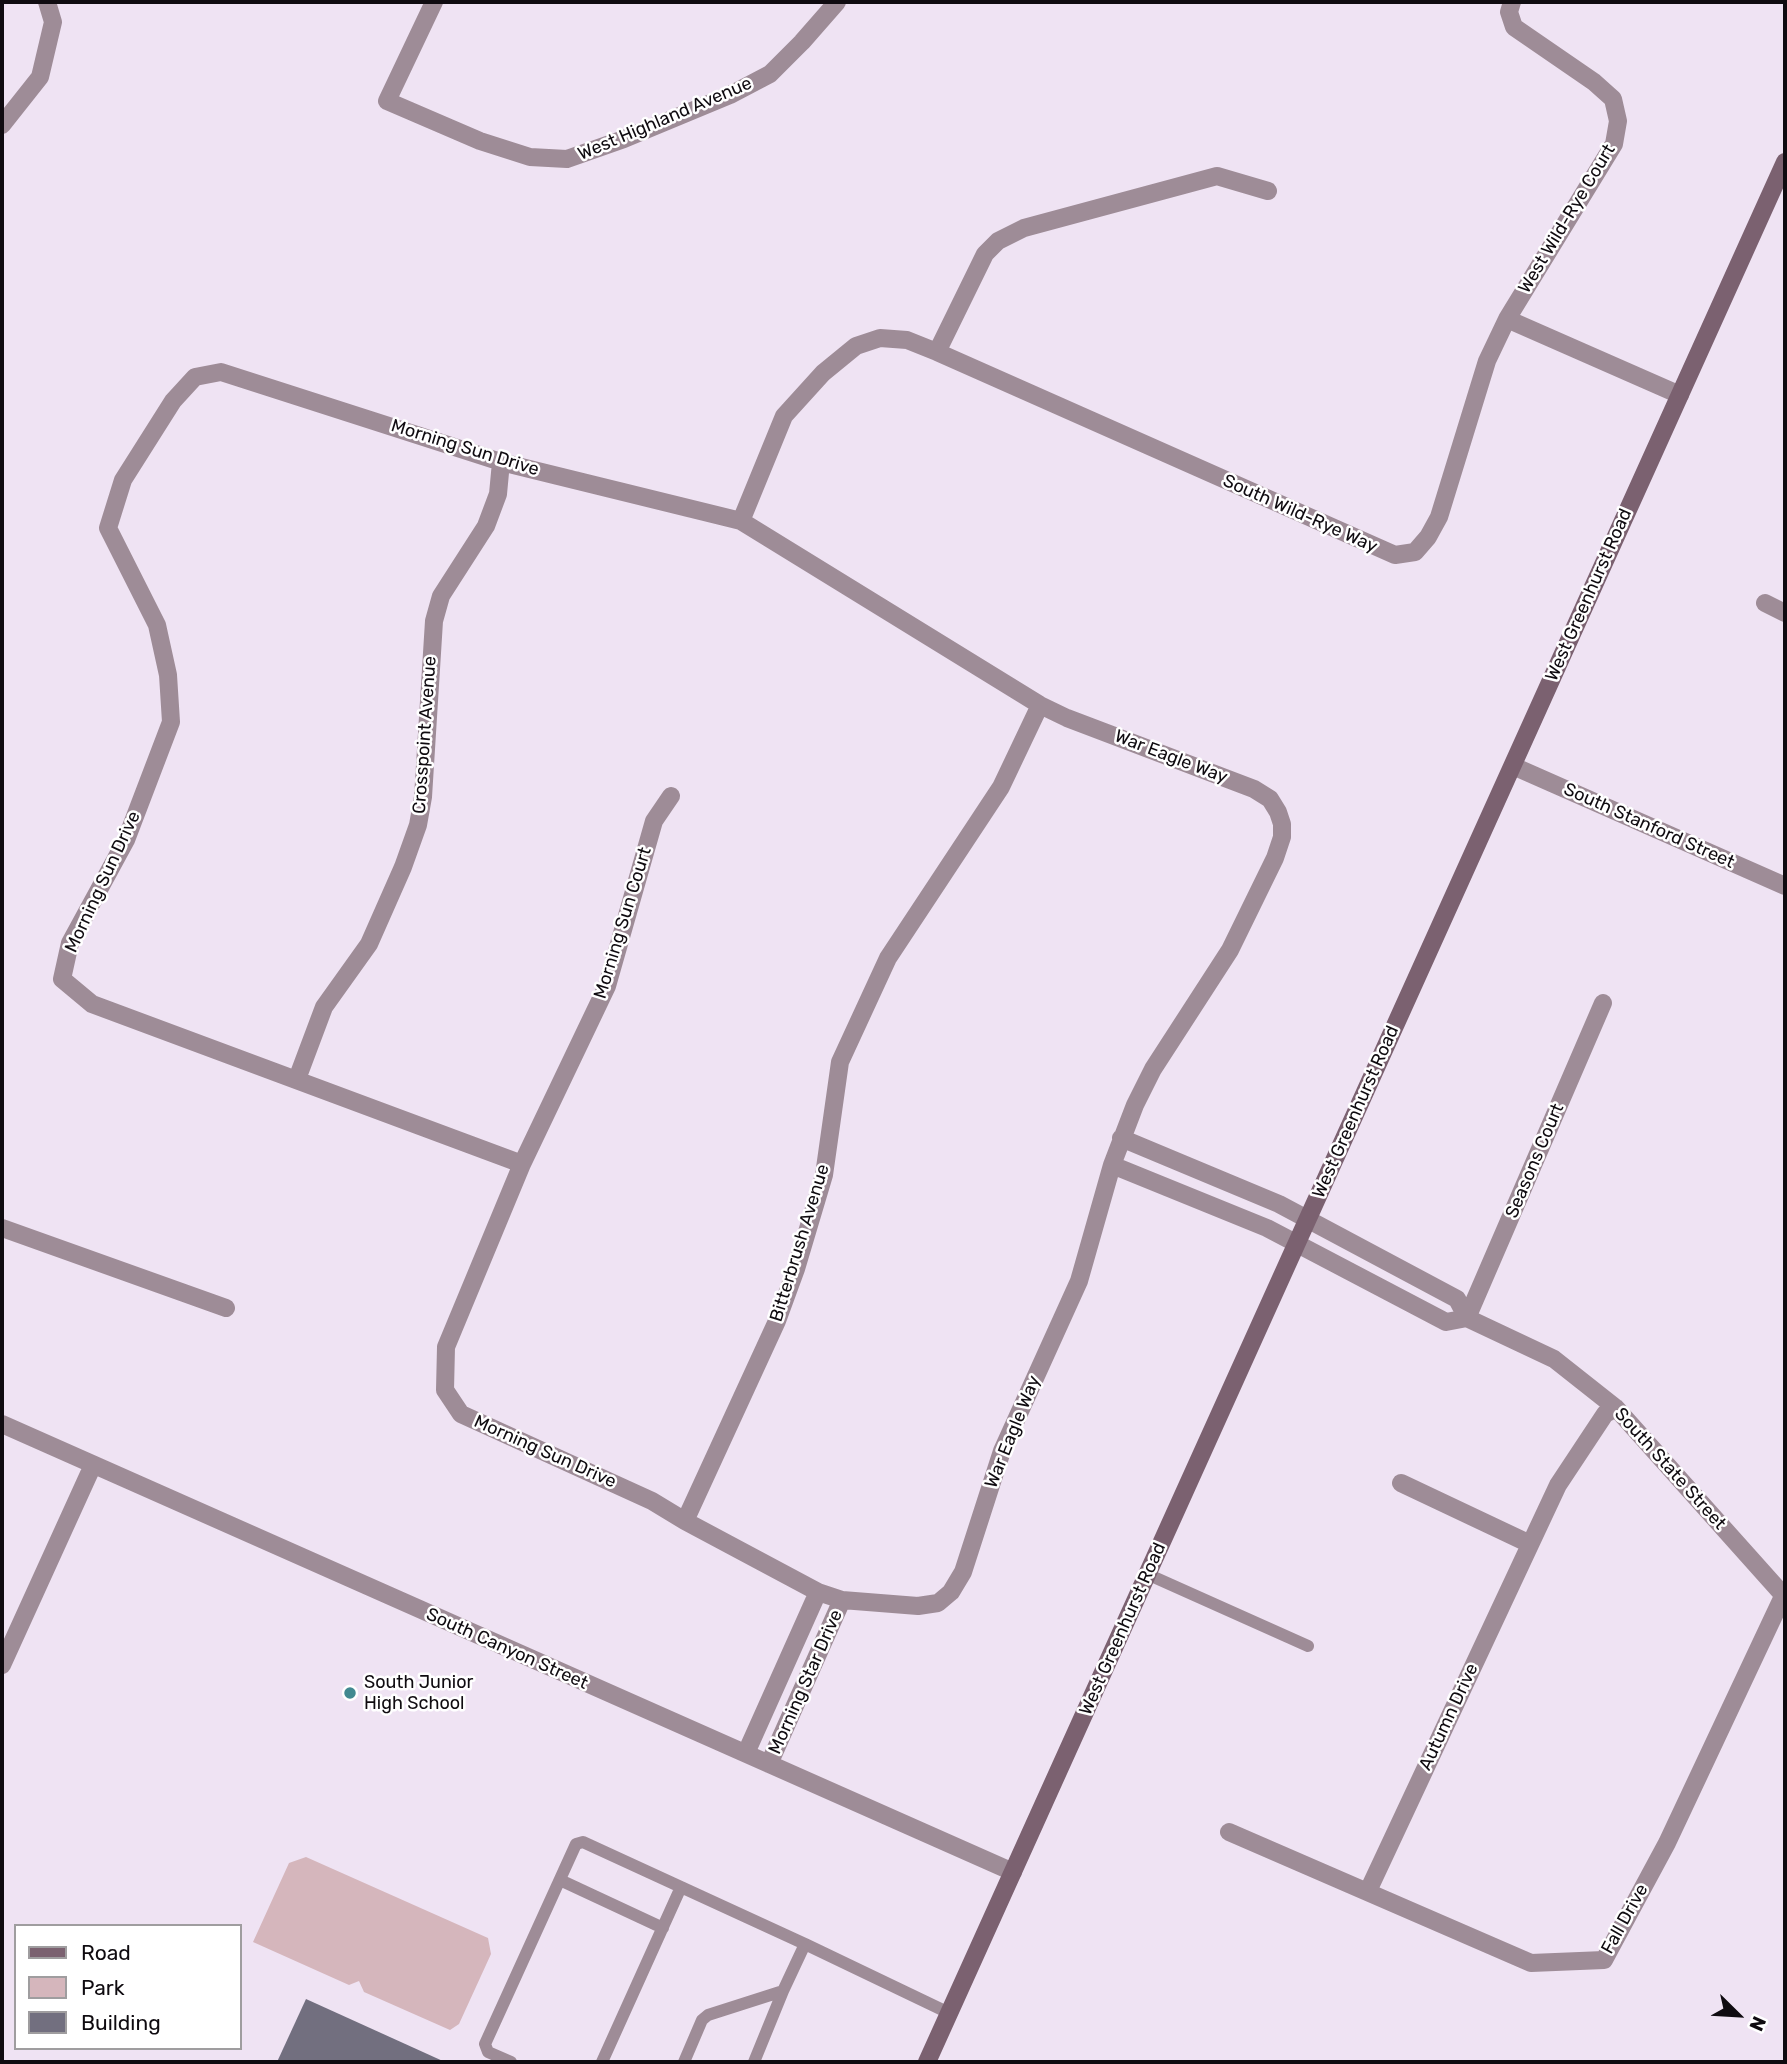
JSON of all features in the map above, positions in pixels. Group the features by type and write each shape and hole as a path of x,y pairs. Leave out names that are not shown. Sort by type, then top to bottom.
{"main road":[{"name":"West Greenhurst Road","path":"927,2062 1785,162"}],"street":[{"path":"2,125 40,77 53,22 47,2"},
{"name":"West Highland Avenue","path":"434,2 387,101 480,141 517,153 530,157 567,159 624,139 730,95 770,74 837,2"},
{"name":"West Wild-Rye Court","path":"1507,319 1614,144 1618,121 1613,99 1594,82 1514,27 1509,12 1512,2"},
{"path":"741,521 784,416 823,373 856,346 880,338 907,340 937,352 985,254 998,241 1015,233 1217,176 1268,191"},
{"path":"1507,319 1680,395"},
{"name":"South Wild-Rye Way","path":"937,352 1395,555 1415,552 1428,537 1439,517 1487,361 1507,319"},
{"name":"Morning Sun Drive","path":"741,521 501,462 222,372 195,377 173,401 123,480 108,528 157,625 168,675 171,722 126,840 70,943 62,979 92,1004 522,1164 446,1347 445,1390 461,1414 652,1501 818,1592 842,1600"},
{"name":"Crosspoint Avenue","path":"297,1079 324,1007 369,944 403,867 418,825 423,797 434,621 441,596 486,526 498,494 501,462"},
{"name":"War Eagle Way","path":"741,521 1040,705 1067,718 1254,789 1270,799 1282,824 1282,836 1275,858 1251,910 1230,950 1153,1069 1135,1105 1112,1165 1079,1281 1002,1451 963,1572 951,1592 938,1603 918,1606 842,1600"},
{"path":"1765,603 1785,613"},
{"name":"Bitterbrush Avenue","path":"685,1521 777,1321 796,1269 824,1175 840,1062 888,958 1001,787 1040,705"},
{"name":"South Stanford Street","path":"1513,766 1785,886"},
{"name":"Morning Sun Court","path":"522,1164 607,986 654,821 671,796"},
{"name":"Seasons Court","path":"1467,1318 1603,1003"},
{"path":"1121,1138 1279,1205 1307,1220"},
{"path":"1112,1165 1256,1224 1296,1244"},
{"name":"South State Street","path":"1307,1220 1457,1299 1467,1318"},
{"path":"2,1228 226,1308"},
{"name":"South State Street","path":"1296,1244 1446,1322 1467,1318 1553,1359 1616,1408 1785,1595"},
{"name":"Autumn Drive","path":"1368,1891 1558,1485 1605,1415 1616,1408"},
{"name":"South Canyon Street","path":"2,1424 1013,1872"},
{"path":"2,1665 93,1465"},
{"path":"1401,1483 1530,1544"},
{"name":"Morning Star Drive","path":"746,1754 818,1592"},
{"name":"Fall Drive","path":"1229,1832 1531,1963 1604,1960 1667,1843 1785,1595"},
{"name":"Morning Star Drive","path":"769,1764 842,1600"}],"lane":[{"path":"1147,1574 1308,1646"},
{"path":"511,2062 488,2052 485,2044 576,1844 583,1842 950,2013"},
{"path":"559,1880 663,1928"},
{"path":"603,2062 681,1887"},
{"path":"754,2062 805,1944"},
{"path":"684,2062 702,2020 708,2015 783,1991"}],"green space":[{"path":"306,1857 488,1938 491,1954 459,2024 450,2030 364,1992 359,1981 349,1985 253,1942 289,1863"}],"building":[{"path":"306,1999 445,2062 277,2062"}],"place":[{"name":"South Junior High School","path":"350,1693"}]}
